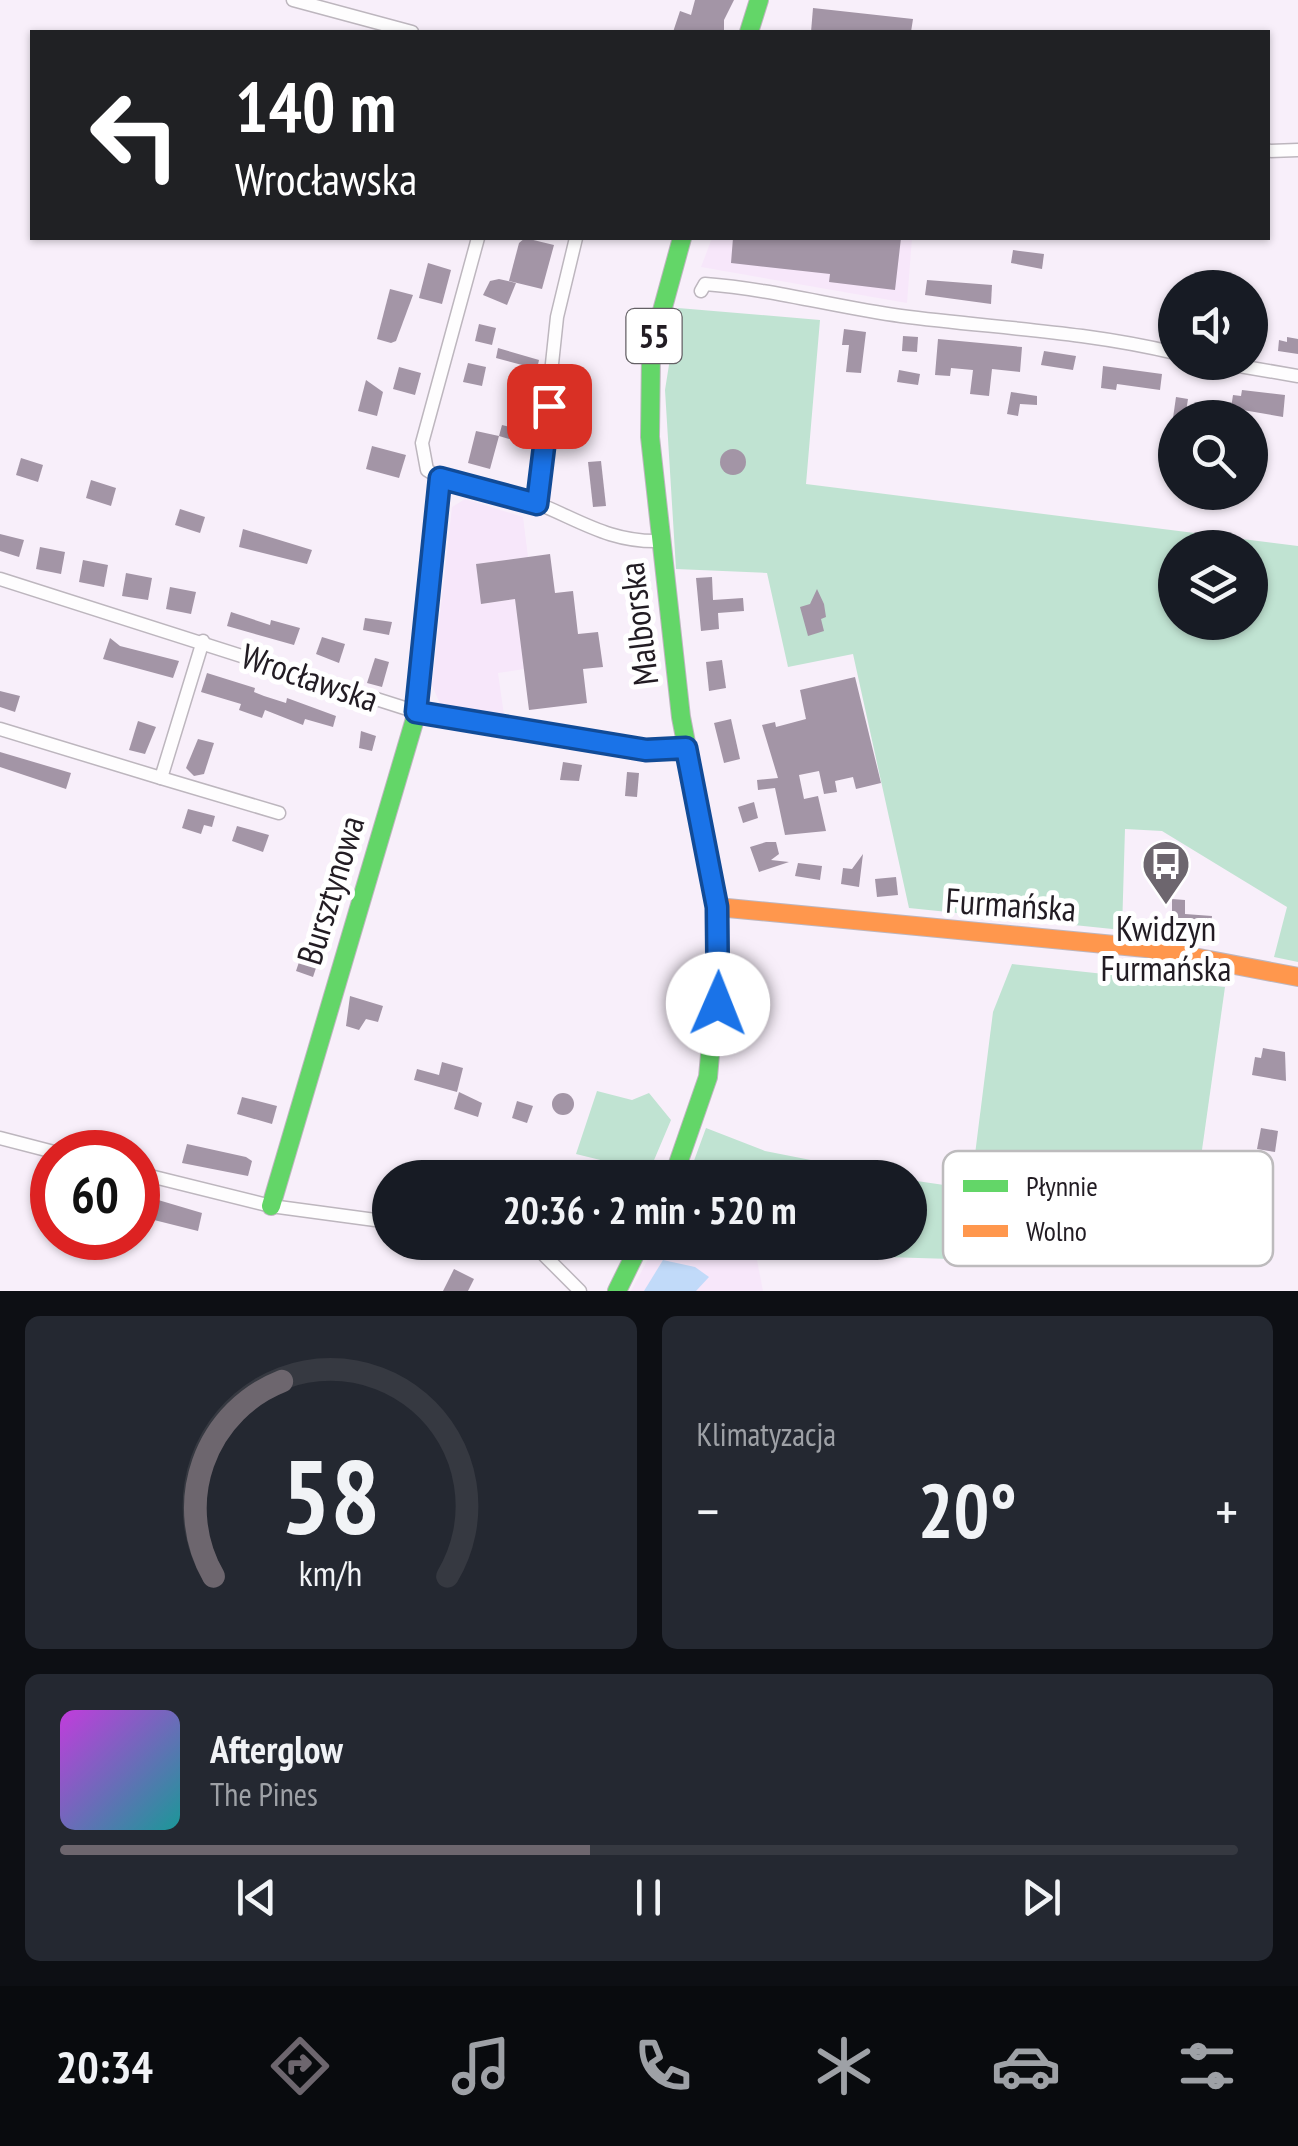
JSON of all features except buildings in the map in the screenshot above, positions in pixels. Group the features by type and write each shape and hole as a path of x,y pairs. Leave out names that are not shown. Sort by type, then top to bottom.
{"street":[{"path":"293,0 405,30"},
{"path":"750,30 759,0"},
{"path":"1270,151 1298,150"},
{"path":"477,240 422,443 427,470 440,478 537,504 568,521 623,538 661,541"},
{"path":"537,504 557,317 576,240"},
{"name":"Malborska","path":"680,1160 698,1113 714,1042 717,907 686,748 650,437 651,351 681,240"},
{"path":"702,291 705,284 756,288 900,316 1075,332 1158,349"},
{"path":"1268,371 1298,376"},
{"name":"Bursztynowa","path":"271,1206 416,712 440,478"},
{"name":"Wrocławska","path":"0,579 416,712 646,750 686,748"},
{"path":"160,778 203,642"},
{"path":"0,730 280,813"},
{"name":"Furmańska","path":"717,907 1146,948 1298,977"},
{"path":"0,1138 30,1146"},
{"path":"160,1178 271,1206 372,1220"},
{"path":"549,1260 580,1291"},
{"path":"616,1291 632,1260"}],"shaded area":[{"path":"711,240 912,240 907,303 701,267"},
{"path":"465,499 523,517 528,557 476,564 482,604 515,599 524,669 498,673 504,715 440,704 432,685 452,507"},
{"path":"648,1260 757,1260 763,1291 631,1291"}],"green space":[{"path":"678,308 820,320 806,484 1171,530 1158,530 1158,640 1268,640 1268,542 1298,546 1298,962 1274,957 1287,907 1162,831 1125,829 1122,930 909,908 853,654 788,667 767,573 676,569 665,390"},
{"path":"1012,964 1225,987 1202,1151 975,1151 993,1012"},
{"path":"597,1091 632,1100 649,1093 671,1120 654,1160 600,1160 576,1154"},
{"path":"706,1128 765,1151 811,1160 694,1160"},
{"path":"927,1182 943,1185 943,1259 927,1258"}],"water":[{"path":"663,1260 695,1267 709,1277 696,1291 644,1291"}],"traffic: fast":[{"path":"750,30 759,0"},
{"path":"679,1160 708,1077 719,954 714,887 681,717 650,437 651,351 681,240"},
{"path":"271,1206 417,712 440,478"},
{"path":"617,1291 632,1260"}],"traffic: slow":[{"path":"717,907 1146,948 1298,977"}],"place":[{"name":"Kwidzyn Furmańska","path":"1166,906"}],"route":[{"path":"549,406 537,504 440,478 416,712 646,750 686,748 717,907 718,1004"}]}
